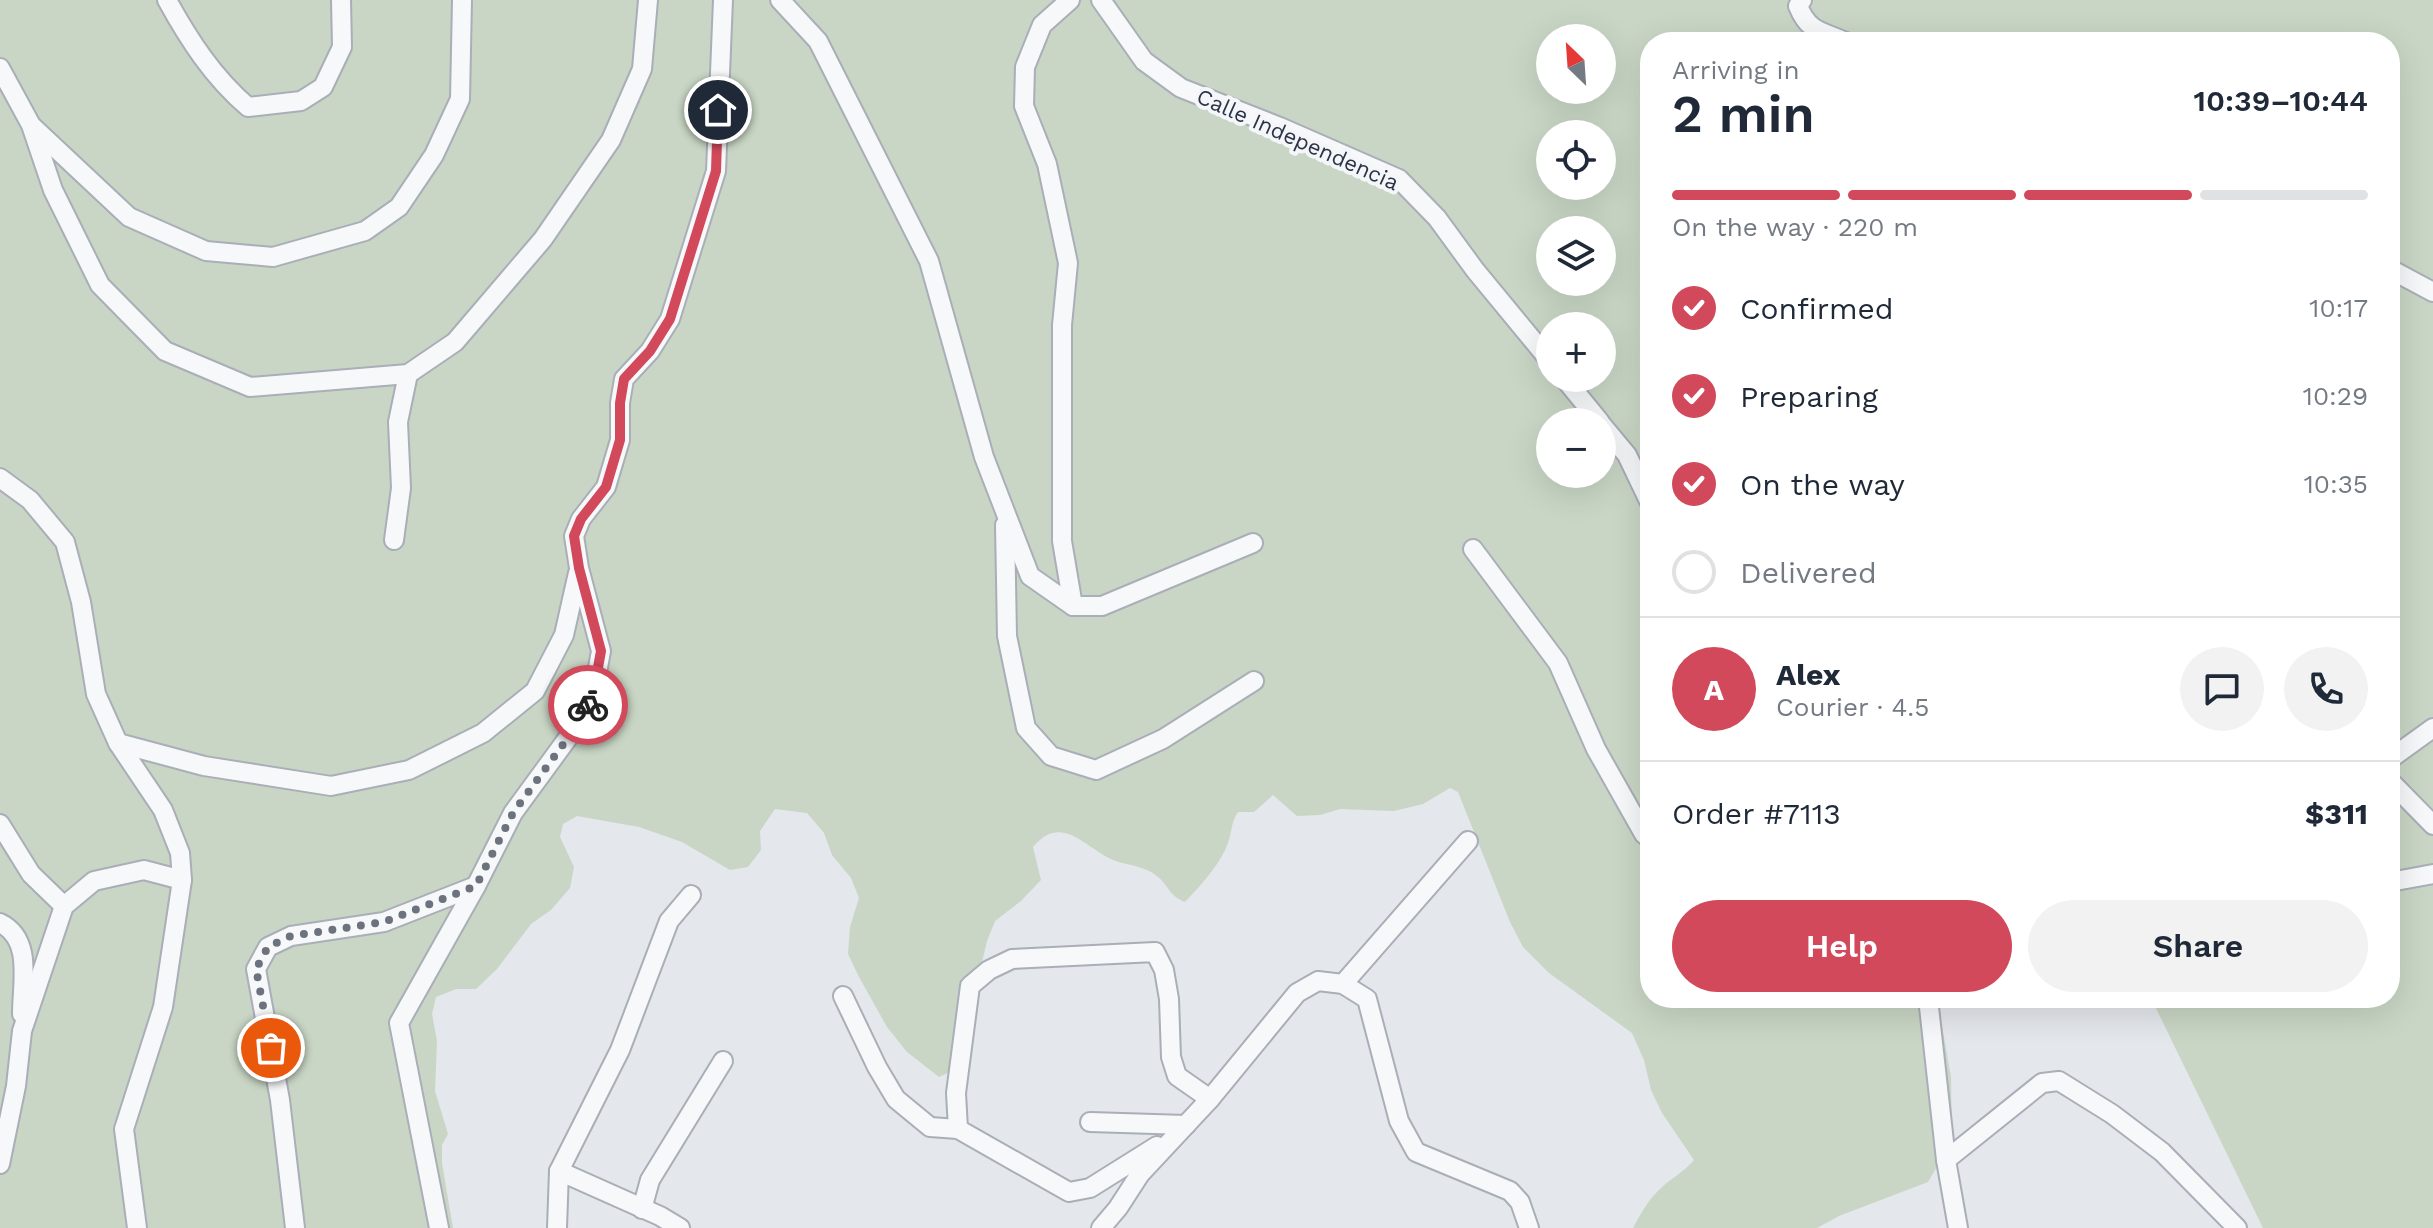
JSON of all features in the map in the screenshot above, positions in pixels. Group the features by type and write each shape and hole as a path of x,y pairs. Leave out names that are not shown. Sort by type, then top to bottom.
{"street":[{"path":"167,0 188,40 227,89 248,107 301,101 323,87 342,47 341,0"},
{"path":"31,125 129,217 206,251 273,257 365,231 399,207 434,155 460,99 462,0"},
{"path":"0,68 31,125 53,190 100,285 165,351 250,387 408,374 455,342 543,239 611,140 642,69 648,0"},
{"path":"439,1228 399,1023 513,813 581,720 593,695 601,651 579,568 574,536 581,519 606,487 620,440 620,403 624,379 650,351 670,319 716,171 723,0"},
{"path":"780,0 818,41 929,261 984,457 1030,576 1073,606 1102,606 1253,543"},
{"path":"1070,0 1042,25 1025,67 1024,106 1047,164 1068,263 1062,325 1062,541 1073,606"},
{"name":"Calle Independencia","path":"1101,0 1144,61 1181,88 1399,179 1437,218 1536,344"},
{"path":"1802,0 1798,6 1804,22 1820,32"},
{"path":"2400,274 2433,292"},
{"path":"394,540 401,488 398,422 408,374"},
{"path":"1576,392 1589,408"},
{"path":"1616,441 1627,455 1640,482"},
{"path":"0,478 30,500 65,542 81,602 96,694 118,743 163,810 180,853 182,880 163,1007 124,1129 137,1228"},
{"path":"1005,510 1007,636 1026,728 1051,756 1096,770 1163,739 1254,681"},
{"path":"1473,549 1558,663 1596,749 1640,827"},
{"path":"118,743 204,766 331,786 409,770 483,733 535,691 564,635 579,568"},
{"path":"2400,752 2433,728"},
{"path":"2400,791 2433,825"},
{"path":"0,824 31,874 64,906"},
{"path":"1343,984 1468,841"},
{"path":"22,1031 64,906 94,881 144,870 182,880"},
{"path":"2400,880 2433,874"},
{"path":"295,1228 280,1100 256,969 268,947 291,936 384,922 476,886"},
{"path":"557,1228 559,1171 620,1050 669,921 691,895"},
{"path":"0,923 11,928 22,944 22,1031 16,1086 0,1164"},
{"path":"958,1129 956,1093 970,986 989,970 1012,959 1155,952 1164,970 1169,999 1171,1057 1177,1076 1210,1099"},
{"path":"1101,1228 1140,1174 1210,1099 1297,993 1318,981 1343,984 1367,999 1399,1121 1416,1152 1510,1191 1520,1202 1529,1228"},
{"path":"843,996 896,1099 930,1127 958,1129 1069,1192 1090,1188 1183,1128"},
{"path":"1929,1008 1946,1160 1958,1228"},
{"path":"642,1209 650,1180 723,1061"},
{"path":"1946,1160 2042,1083 2059,1081 2112,1114 2162,1152 2237,1228"},
{"path":"1090,1122 1183,1128"},
{"path":"559,1171 680,1228"}],"green space":[{"path":"0,0 2433,0 2433,1228 2263,1228 2156,1008 2400,1008 2400,32 1640,32 1640,1008 1939,1008 1951,1077 1952,1141 1928,1182 1839,1216 1817,1228 1633,1228 1655,1194 1694,1160 1662,1113 1632,1033 1549,973 1523,947 1458,792 1450,788 1423,804 1394,811 1340,809 1320,815 1297,816 1273,795 1254,812 1238,812 1220,859 1185,902 1175,897 1153,873 1143,868 1116,861 1065,833 1044,837 1033,847 1041,880 995,921 987,941 965,1065 939,1077 907,1052 887,1027 859,977 848,954 850,927 859,898 851,878 832,855 824,833 807,813 775,809 760,831 761,850 748,867 730,870 682,842 639,827 577,816 563,824 560,837 574,867 570,888 551,910 531,924 497,969 476,989 456,989 436,997 432,1014 437,1041 435,1091 448,1134 442,1145 453,1228 0,1228"}],"way so far":[{"path":"271,1048 256,969 268,947 291,936 384,922 476,886 513,813 581,720 588,705"}],"route":[{"path":"588,705 593,695 601,651 579,568 574,536 581,519 606,487 620,440 620,403 624,379 650,351 670,319 716,171 718,110"}]}
